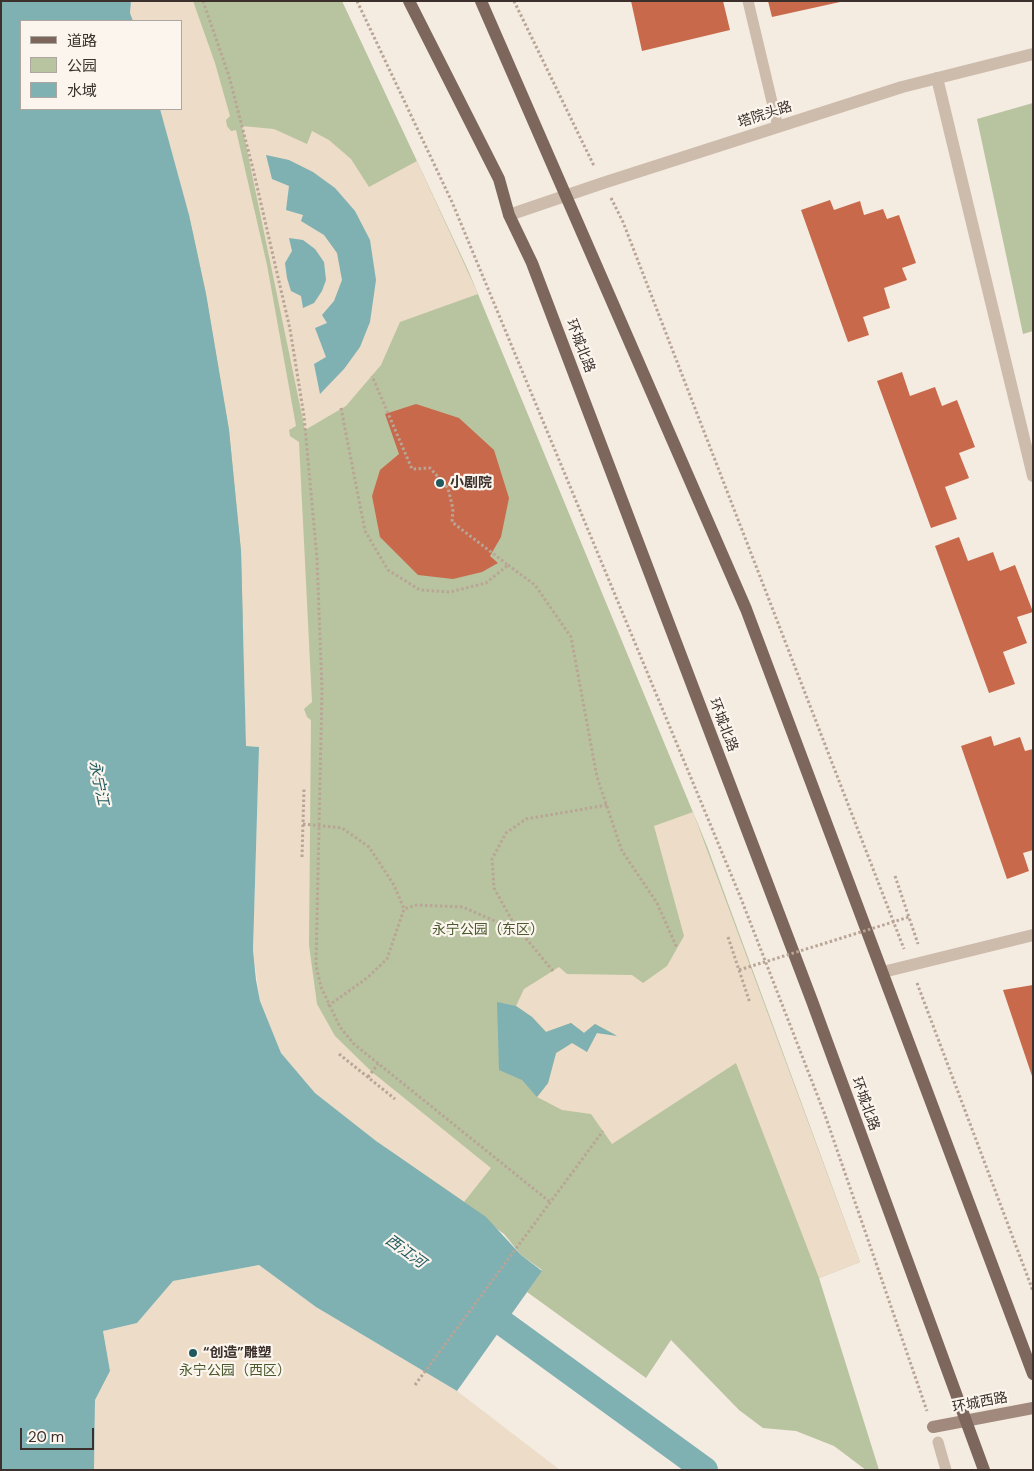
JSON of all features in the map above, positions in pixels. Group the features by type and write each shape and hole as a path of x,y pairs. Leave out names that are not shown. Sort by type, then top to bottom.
{"main road":[{"name":"环城北路","path":"409,1 498,179 509,216 536,272 812,1001 984,1469"},
{"path":"481,1 746,610 1033,1374"},
{"name":"环城西路","path":"933,1427 1033,1408"}],"street":[{"name":"塔院头路","path":"509,216 567,195 778,126 937,78 1033,54"},
{"path":"937,78 1033,476"},
{"path":"883,972 1033,935"}],"lane":[{"path":"748,1 778,126"},
{"path":"938,1442 946,1470"}],"path":[{"path":"203,1 229,76 253,169 290,329 304,416 317,558 322,690 316,966 328,1006 340,1027 354,1044 550,1202"},
{"path":"357,1 452,202 740,896 825,1115 933,1427"},
{"path":"514,1 623,222 911,966 1033,1292"},
{"path":"372,376 412,469 430,468 448,488 453,509 452,522 535,585 571,637 597,777 606,805 622,851 657,903 677,948"},
{"path":"342,408 365,531 388,570 420,590 450,592 486,583 508,565"},
{"path":"302,857 304,789"},
{"path":"553,971 514,924 494,888 492,859 506,833 526,819 606,805"},
{"path":"302,824 342,828 369,847 394,885 404,910 388,959 367,978 328,1006"},
{"path":"895,876 919,945"},
{"path":"404,910 416,905 463,908 497,922 514,924"},
{"path":"739,970 909,917"},
{"path":"728,937 750,1003"},
{"path":"339,1054 395,1099"},
{"path":"368,1078 378,1064"},
{"path":"415,1385 529,1234 550,1202 603,1131"}],"green space":[{"name":"永宁公园（东区）","path":"131,1 342,1 468,270 707,846 860,1262 819,1278 879,1470 866,1470 834,1446 796,1431 763,1428 739,1410 671,1340 646,1378 527,1292 542,1270 521,1255 504,1234 376,1141 327,1102 259,747 189,215 160,110 182,110 182,20 133,20"},
{"path":"1033,103 1033,331 1023,334 977,119"}],"shaded area":[{"path":"131,1 193,1 215,63 230,116 226,120 227,126 231,131 236,130 267,265 296,426 289,430 290,436 299,442 312,702 304,709 307,717 311,720 309,945 317,1004 335,1036 372,1072 491,1168 464,1202 376,1141 315,1093 281,1053 260,1001 253,950 259,747 246,746 241,551 229,430 206,294 189,215 160,110 182,110 182,20 133,20 130,13"},
{"path":"242,126 274,129 307,144 312,131 329,140 351,159 369,187 417,161 478,294 400,322 381,365 346,406 305,430"},
{"path":"693,812 860,1262 819,1278 736,1063 612,1144 591,1114 562,1110 537,1097 548,1083 556,1053 572,1043 597,1033 616,1035 595,1024 584,1033 571,1023 546,1032 532,1017 516,1006 524,989 559,967 567,974 632,975 643,983 667,966 684,936 654,826"},
{"name":"永宁公园（西区）","path":"259,1265 316,1307 457,1391 560,1470 94,1470 95,1400 110,1371 103,1331 137,1323 173,1281"}],"water":[{"name":"永宁江","path":"1,1 131,1 130,13 133,20 20,20 20,110 160,110 189,215 206,294 229,430 241,551 246,746 259,747 253,950 260,1001 281,1053 315,1093 376,1141 486,1217 521,1255 542,1271 457,1391 316,1307 259,1265 173,1281 137,1323 103,1331 110,1371 95,1400 94,1470 1,1470"},
{"path":"266,155 289,160 313,172 335,188 355,211 370,240 376,280 370,322 360,347 344,369 320,394 314,364 326,357 315,328 327,323 322,315 334,301 342,280 337,253 324,235 301,221 303,215 286,210 289,186 272,179"},
{"path":"289,238 303,240 315,249 324,262 326,280 322,291 314,303 303,308 301,296 291,291 287,278 285,263 292,251"},
{"path":"497,1002 516,1006 532,1017 546,1032 571,1023 584,1033 595,1024 617,1036 597,1033 587,1052 572,1043 556,1053 548,1083 537,1097 522,1080 499,1070"}],"building":[{"path":"631,1 723,1 730,30 642,51"},
{"path":"768,1 840,1 840,2 772,17"},
{"path":"830,200 834,210 860,201 864,215 883,209 887,219 899,215 916,263 902,268 907,280 884,288 890,308 863,317 869,335 848,342 801,210"},
{"path":"902,372 910,396 935,387 942,406 957,400 975,447 959,453 969,478 945,487 957,519 931,528 877,381"},
{"name":"小剧院","path":"416,404 459,418 494,450 509,498 501,537 490,556 498,563 482,572 453,579 418,575 380,537 372,496 380,470 399,454 385,414"},
{"path":"959,537 968,561 993,552 1000,571 1015,565 1033,612 1017,617 1027,643 1003,652 1015,684 989,693 935,546"},
{"path":"991,736 994,746 1020,737 1025,751 1033,749 1033,850 1023,853 1029,871 1007,879 961,746"},
{"path":"1033,985 1033,1076 1032,1076 1003,990"}],"waterway":[{"name":"西江河","path":"475,1303 705,1470"}],"place":[{"name":"小剧院","path":"440,483"},
{"name":"“创造”雕塑","path":"193,1353"}]}
